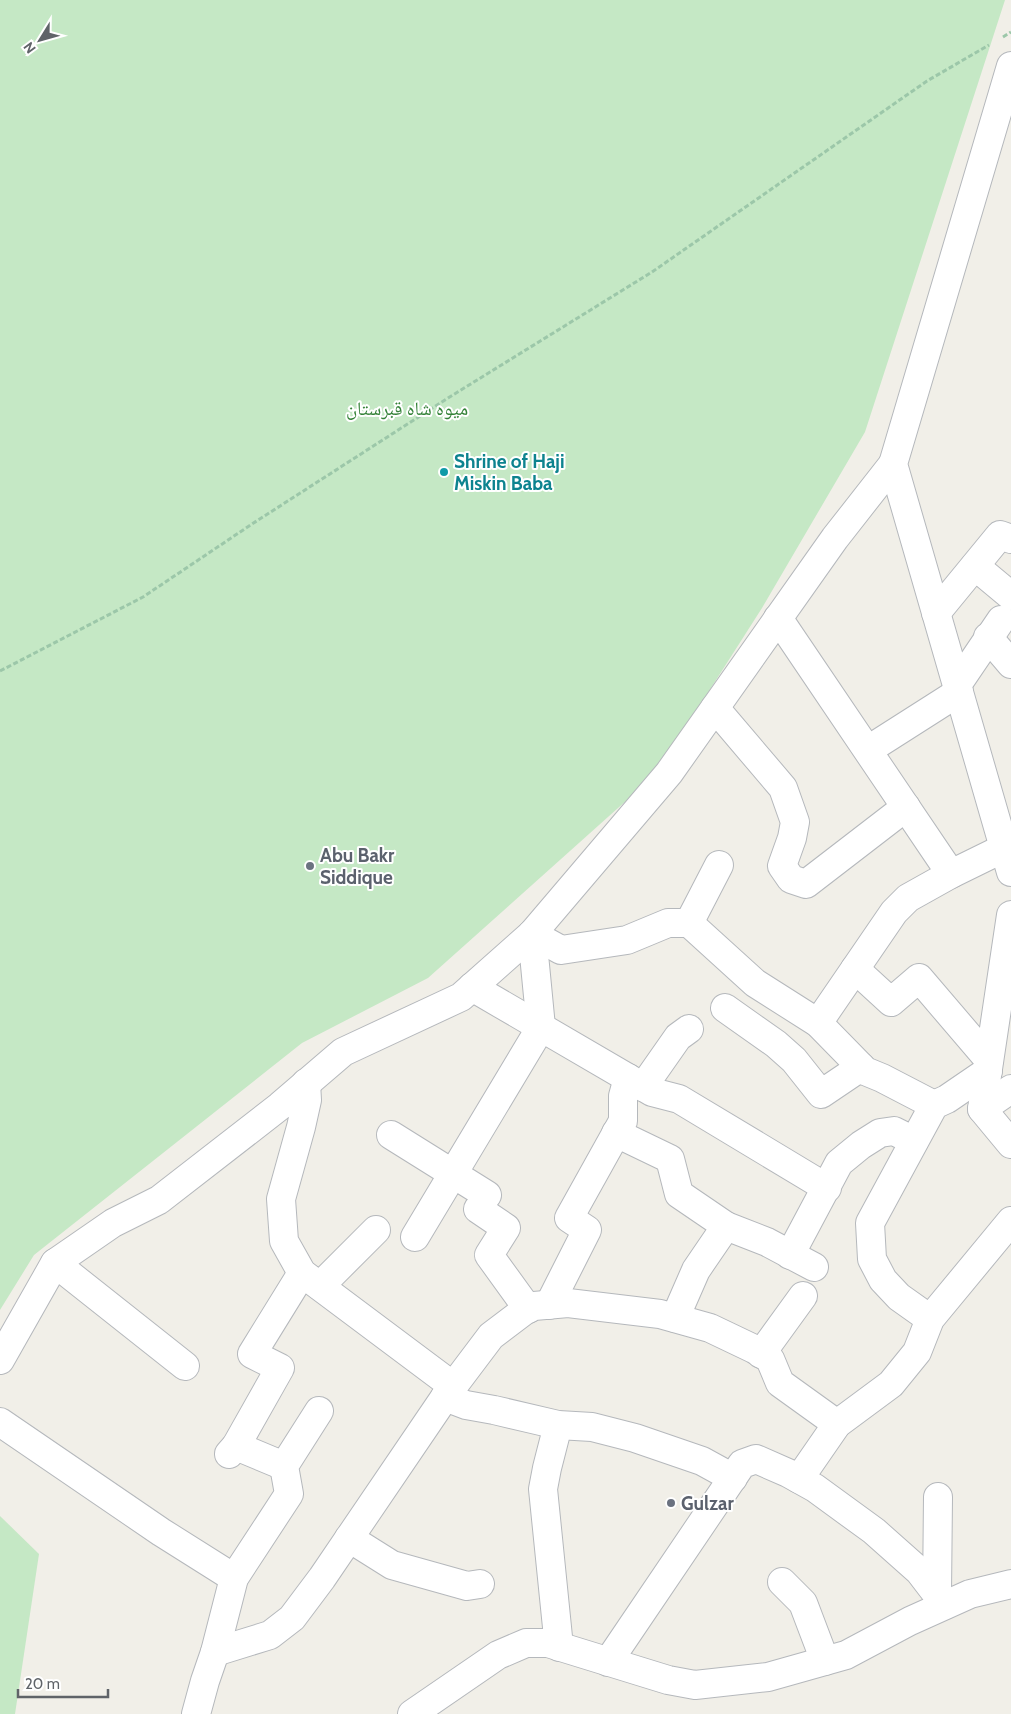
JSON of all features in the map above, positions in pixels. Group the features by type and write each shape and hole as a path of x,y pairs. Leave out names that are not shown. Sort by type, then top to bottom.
{"street":[{"path":"0,1360 55,1263 113,1222 159,1200 218,1152 280,1106 343,1052 461,996 532,934 669,773 835,538 893,464 1011,66"},
{"path":"818,1023 894,912 908,898 951,874 1008,860 893,464"},
{"path":"936,613 1000,535 1011,539"},
{"path":"975,566 1000,618 1011,664"},
{"path":"778,618 951,874"},
{"path":"868,750 958,689 1000,618"},
{"path":"715,708 783,788 795,822 792,838 782,866 790,878 806,884 906,807"},
{"path":"689,923 719,865"},
{"path":"1010,1141 982,1109 1011,915"},
{"path":"532,934 561,950 627,940 668,923 689,923 755,983 818,1023 865,1071 934,1105"},
{"path":"415,1237 541,1027 532,934"},
{"path":"855,968 891,1002 919,978 988,1065"},
{"path":"472,987 652,1092 679,1099 827,1188"},
{"path":"725,1008 776,1044 794,1060 821,1094 861,1067"},
{"path":"539,1307 587,1230 569,1218 623,1121 624,1096 678,1037 689,1029"},
{"path":"930,1319 899,1297 883,1280 872,1259 870,1223 934,1105 947,1100 988,1065"},
{"path":"306,1083 307,1100 281,1199 284,1241 311,1280 466,1405 558,1425 592,1427 635,1438 702,1460 733,1478"},
{"path":"982,1109 1011,1089"},
{"path":"790,1254 840,1164 861,1145 880,1132 894,1131 914,1142"},
{"path":"616,1133 670,1159 679,1194 726,1226 767,1242 814,1267"},
{"path":"391,1135 453,1174 506,1228 489,1256 539,1307"},
{"path":"799,1479 837,1424 891,1384 917,1352 930,1319 1011,1221"},
{"path":"674,1318 696,1270 726,1226"},
{"path":"284,1466 232,1450 280,1368 252,1354 311,1280 376,1230"},
{"path":"55,1263 186,1366"},
{"path":"762,1354 803,1296"},
{"path":"215,1652 270,1634 292,1618 449,1392 491,1336 539,1307 568,1303 660,1314 710,1328 762,1354 770,1360 780,1383 837,1424"},
{"path":"196,1714 215,1652 234,1578 289,1494 284,1466 319,1411"},
{"path":"0,1422 161,1532 234,1578"},
{"path":"558,1425 546,1468 544,1489 559,1646"},
{"path":"608,1662 742,1464 756,1459 788,1473 815,1488 874,1530 919,1571 941,1600"},
{"path":"938,1497 941,1600"},
{"path":"349,1538 392,1565 467,1586 480,1584"},
{"path":"782,1582 803,1603 825,1661"},
{"path":"412,1714 498,1655 526,1643 548,1643 668,1680 695,1685 768,1677 846,1655 910,1621 941,1600 1011,1584"}],"path":[{"path":"1003,37 1011,32"},
{"path":"0,671 143,597 440,403 652,272 927,82 994,42"}],"green space":[{"name":"میوہ شاہ قبرستان","path":"0,0 1005,0 865,432 762,608 656,774 428,978 302,1043 34,1255 0,1310"},
{"path":"0,1516 39,1554 15,1714 0,1714"}],"place":[{"name":"Shrine of Haji Miskin Baba","path":"444,472"},
{"name":"Abu Bakr Siddique","path":"310,866"},
{"name":"Gulzar","path":"671,1503"}]}
